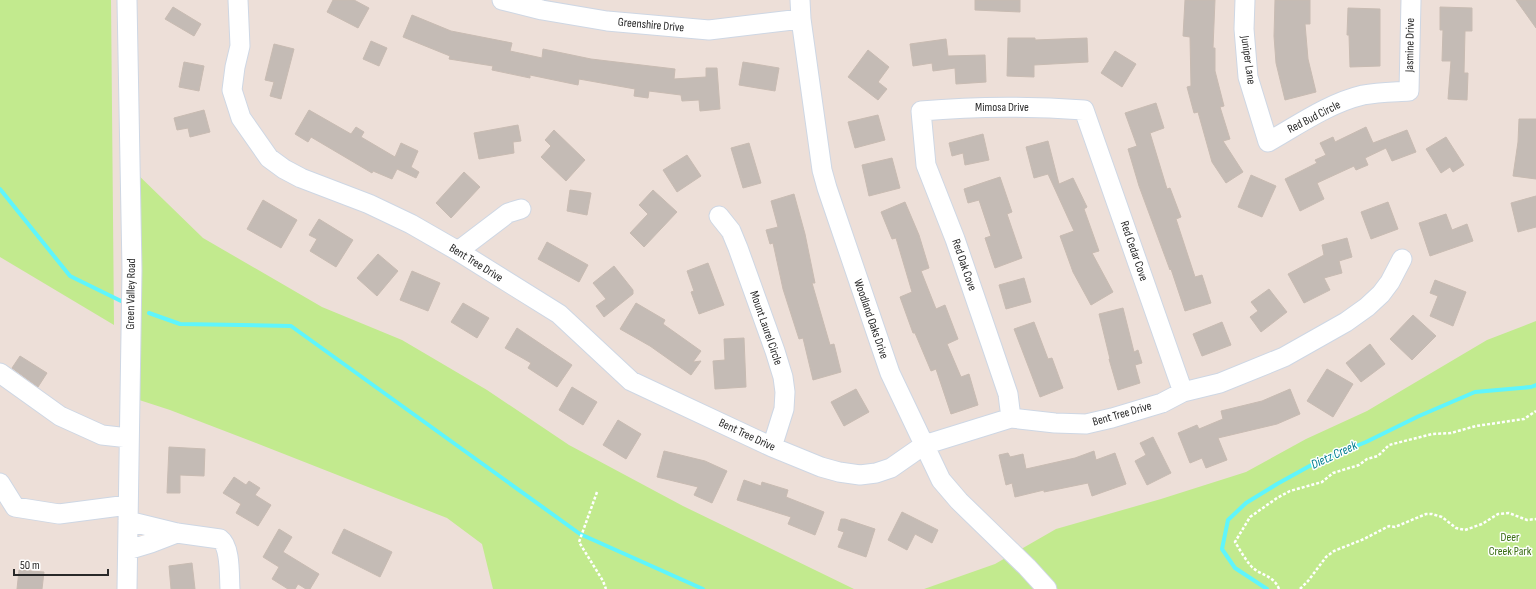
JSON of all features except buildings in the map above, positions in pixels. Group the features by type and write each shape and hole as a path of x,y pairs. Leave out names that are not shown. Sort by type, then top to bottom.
{"street":[{"name":"Green Valley Road","path":"127,0 132,270 127,589"},
{"name":"Bent Tree Drive","path":"238,0 240,46 232,90 241,118 269,158 284,170 300,178 369,204 411,224 458,251 558,314 631,381 772,447 822,467 840,472 860,475 876,473 892,468 924,446 1012,418 1055,423 1086,424 1162,403 1183,392 1220,383 1284,357 1346,322 1367,307 1381,294 1390,282 1402,259"},
{"name":"Greenshire Drive","path":"502,0 542,10 607,21 709,30 801,19"},
{"name":"Woodland Oaks Drive","path":"800,0 801,19 822,170 890,373 941,480 959,501 1027,567 1047,589"},
{"name":"Juniper Lane","path":"1245,0 1244,29 1248,77 1268,142"},
{"name":"Jasmine Drive","path":"1409,91 1411,0"},
{"name":"Red Bud Circle","path":"1268,142 1335,105 1372,94 1409,91"},
{"name":"Mimosa Drive","path":"921,111 968,107 1023,106 1084,110"},
{"name":"Red Cedar Cove","path":"1084,110 1183,392"},
{"name":"Red Oak Cove","path":"921,111 926,165 955,239 1008,394 1012,418"},
{"path":"458,251 508,213 521,209"},
{"name":"Mount Laurel Circle","path":"719,216 730,231 738,248 783,377 785,392 784,409 772,447"},
{"path":"0,373 60,416 102,434 129,438"},
{"path":"0,483 15,507 59,514 128,513 177,533 217,538 223,541 227,551 230,589"},
{"path":"128,550 177,533"}],"path":[{"path":"1280,589 1270,577 1251,566 1234,542 1250,516 1290,491 1322,482 1333,473 1359,465 1367,459 1378,456 1390,445 1432,434 1524,419 1536,411"},
{"path":"597,492 578,542 603,581 606,589"},
{"path":"1300,589 1326,557 1334,551 1364,539 1389,526 1395,527 1426,514 1442,517 1456,528 1465,530 1482,524 1498,514 1509,513 1527,520 1536,519"}],"green space":[{"path":"0,0 111,0 114,325 0,257"},
{"path":"130,167 203,238 322,307 402,340 487,390 569,445 683,506 854,589 493,589 482,544 447,518 170,410 130,397"},
{"name":"Deer Creek Park","path":"1536,321 1536,589 924,589 995,564 1056,529 1161,499 1246,472 1306,439 1367,411 1487,340"}],"waterway":[{"path":"0,189 70,276 121,301"},
{"path":"149,313 180,324 291,326 580,534 703,589"},
{"name":"Dietz Creek","path":"1267,589 1235,568 1222,549 1228,520 1246,503 1315,463 1366,442 1419,416 1475,392 1531,387 1536,385"}]}
